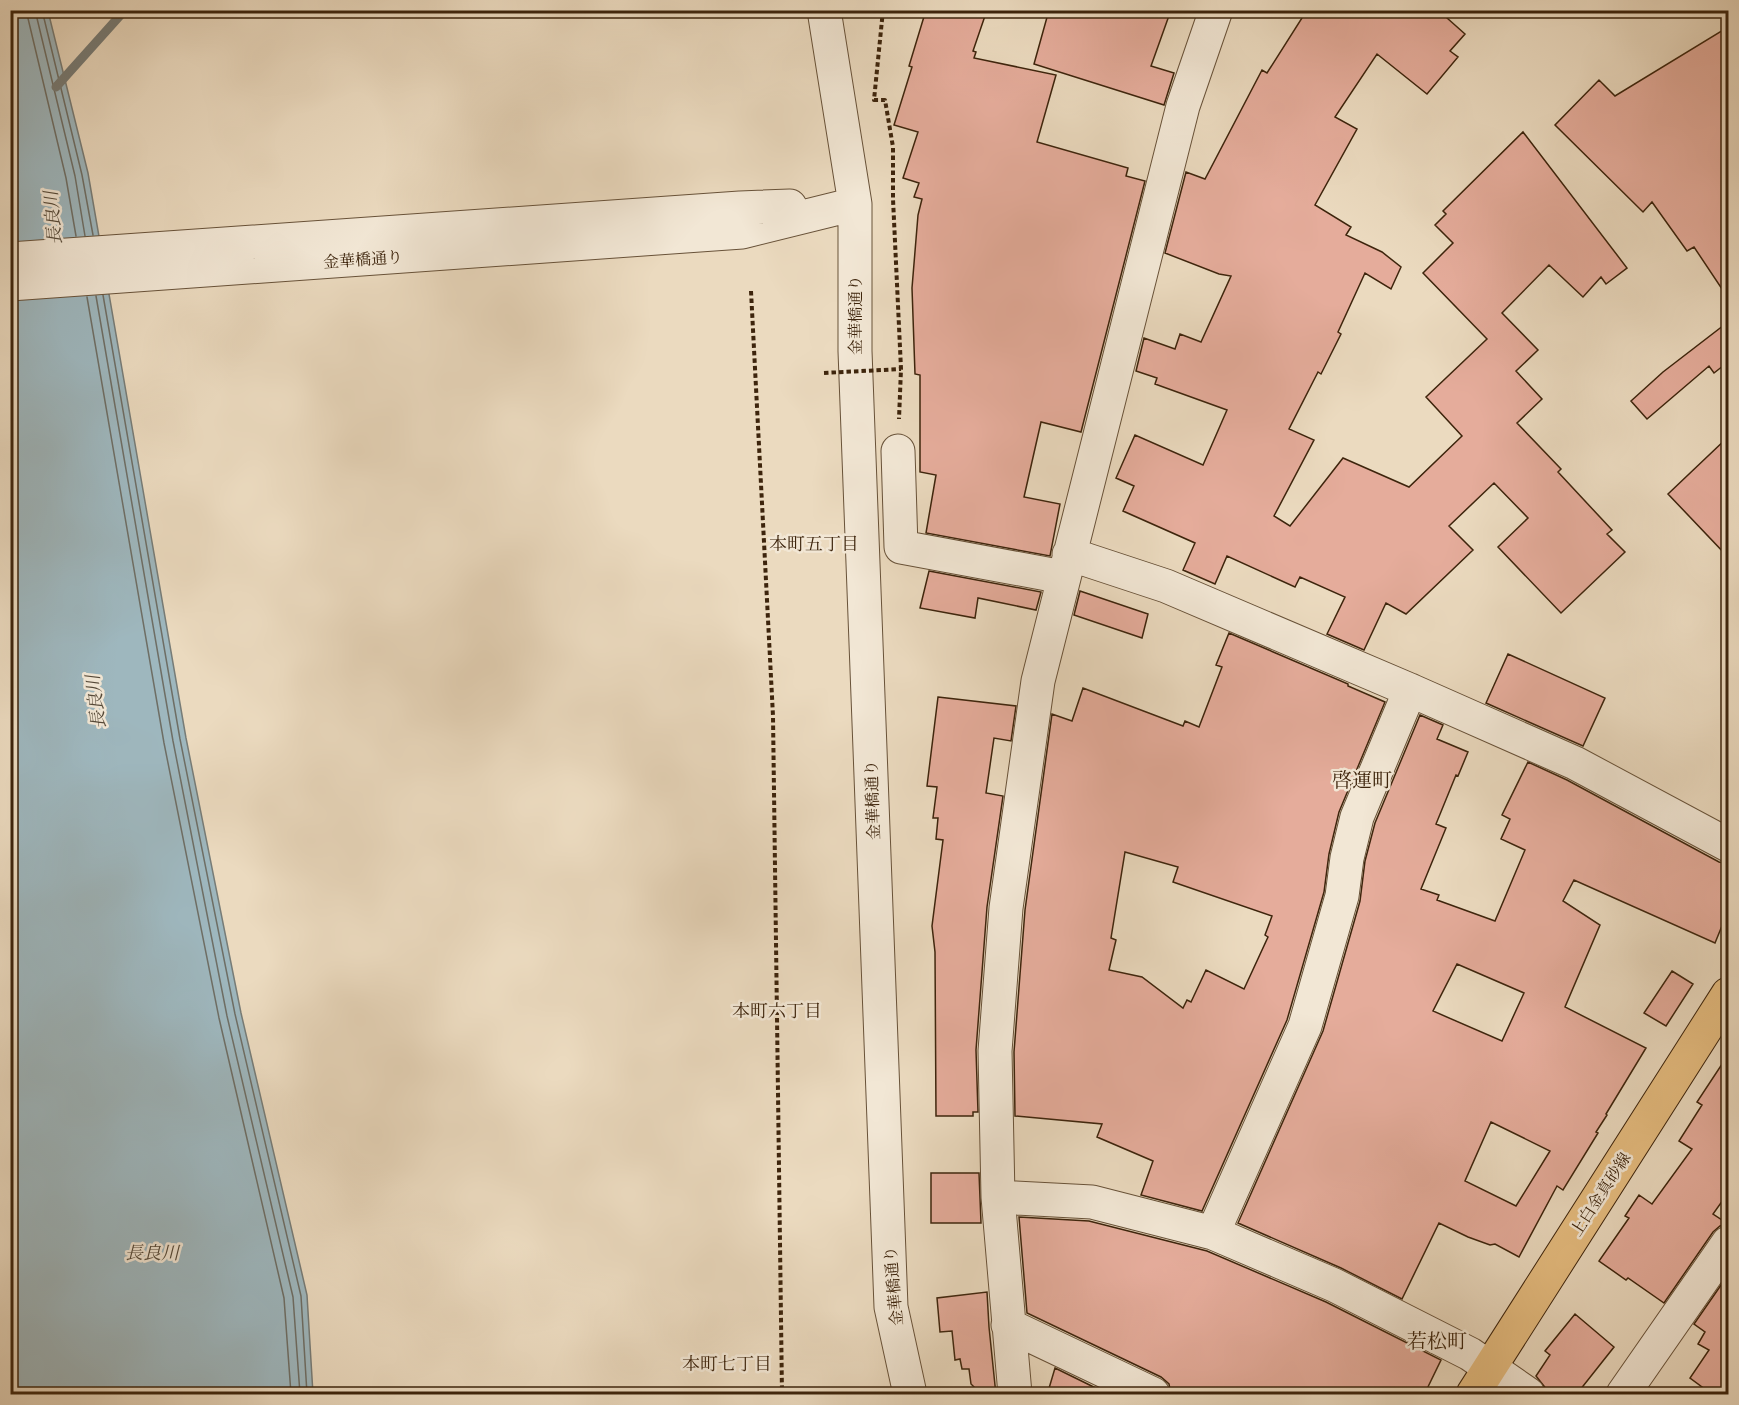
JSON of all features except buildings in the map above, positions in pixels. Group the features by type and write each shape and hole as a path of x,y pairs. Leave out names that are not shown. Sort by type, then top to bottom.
{"main road":[{"name":"上白金真砂線","path":"1481,1381 1728,994"}],"street":[{"path":"824,10 855,204"},
{"path":"1015,1395 998,1197 995,1051 1006,908 1038,681 1183,106 1216,10"},
{"name":"金華橋通り","path":"10,284 741,220 855,204 855,351 891,1307 910,1395"},
{"name":"金華橋通り","path":"10,259 741,220"},
{"path":"898,451 901,547 1066,566 1166,586 1575,763 1728,845"},
{"path":"1213,1233 1305,1026 1342,896 1347,858 1358,817 1410,690"},
{"path":"998,1197 1092,1203 1213,1233 1334,1285 1470,1354 1481,1381 1528,1395"},
{"path":"1623,1395 1728,1243"},
{"path":"1008,1325 1153,1395"}],"path":[{"path":"883,10 874,100 885,100 893,147 892,199 901,369 898,451"},
{"path":"751,291 773,716 782,1395"},
{"path":"824,373 901,369"}],"water":[{"name":"長良川","path":"10,11 48,11 88,173 186,738 241,1013 307,1295 313,1394 11,1394"}],"waterway":[{"path":"56,87 125,10"}],"district":[{"name":"本町五丁目","path":"814,544"},
{"name":"啓運町","path":"1362,780"},
{"name":"本町六丁目","path":"777,1011"},
{"name":"若松町","path":"1437,1341"},
{"name":"本町七丁目","path":"727,1364"}]}
